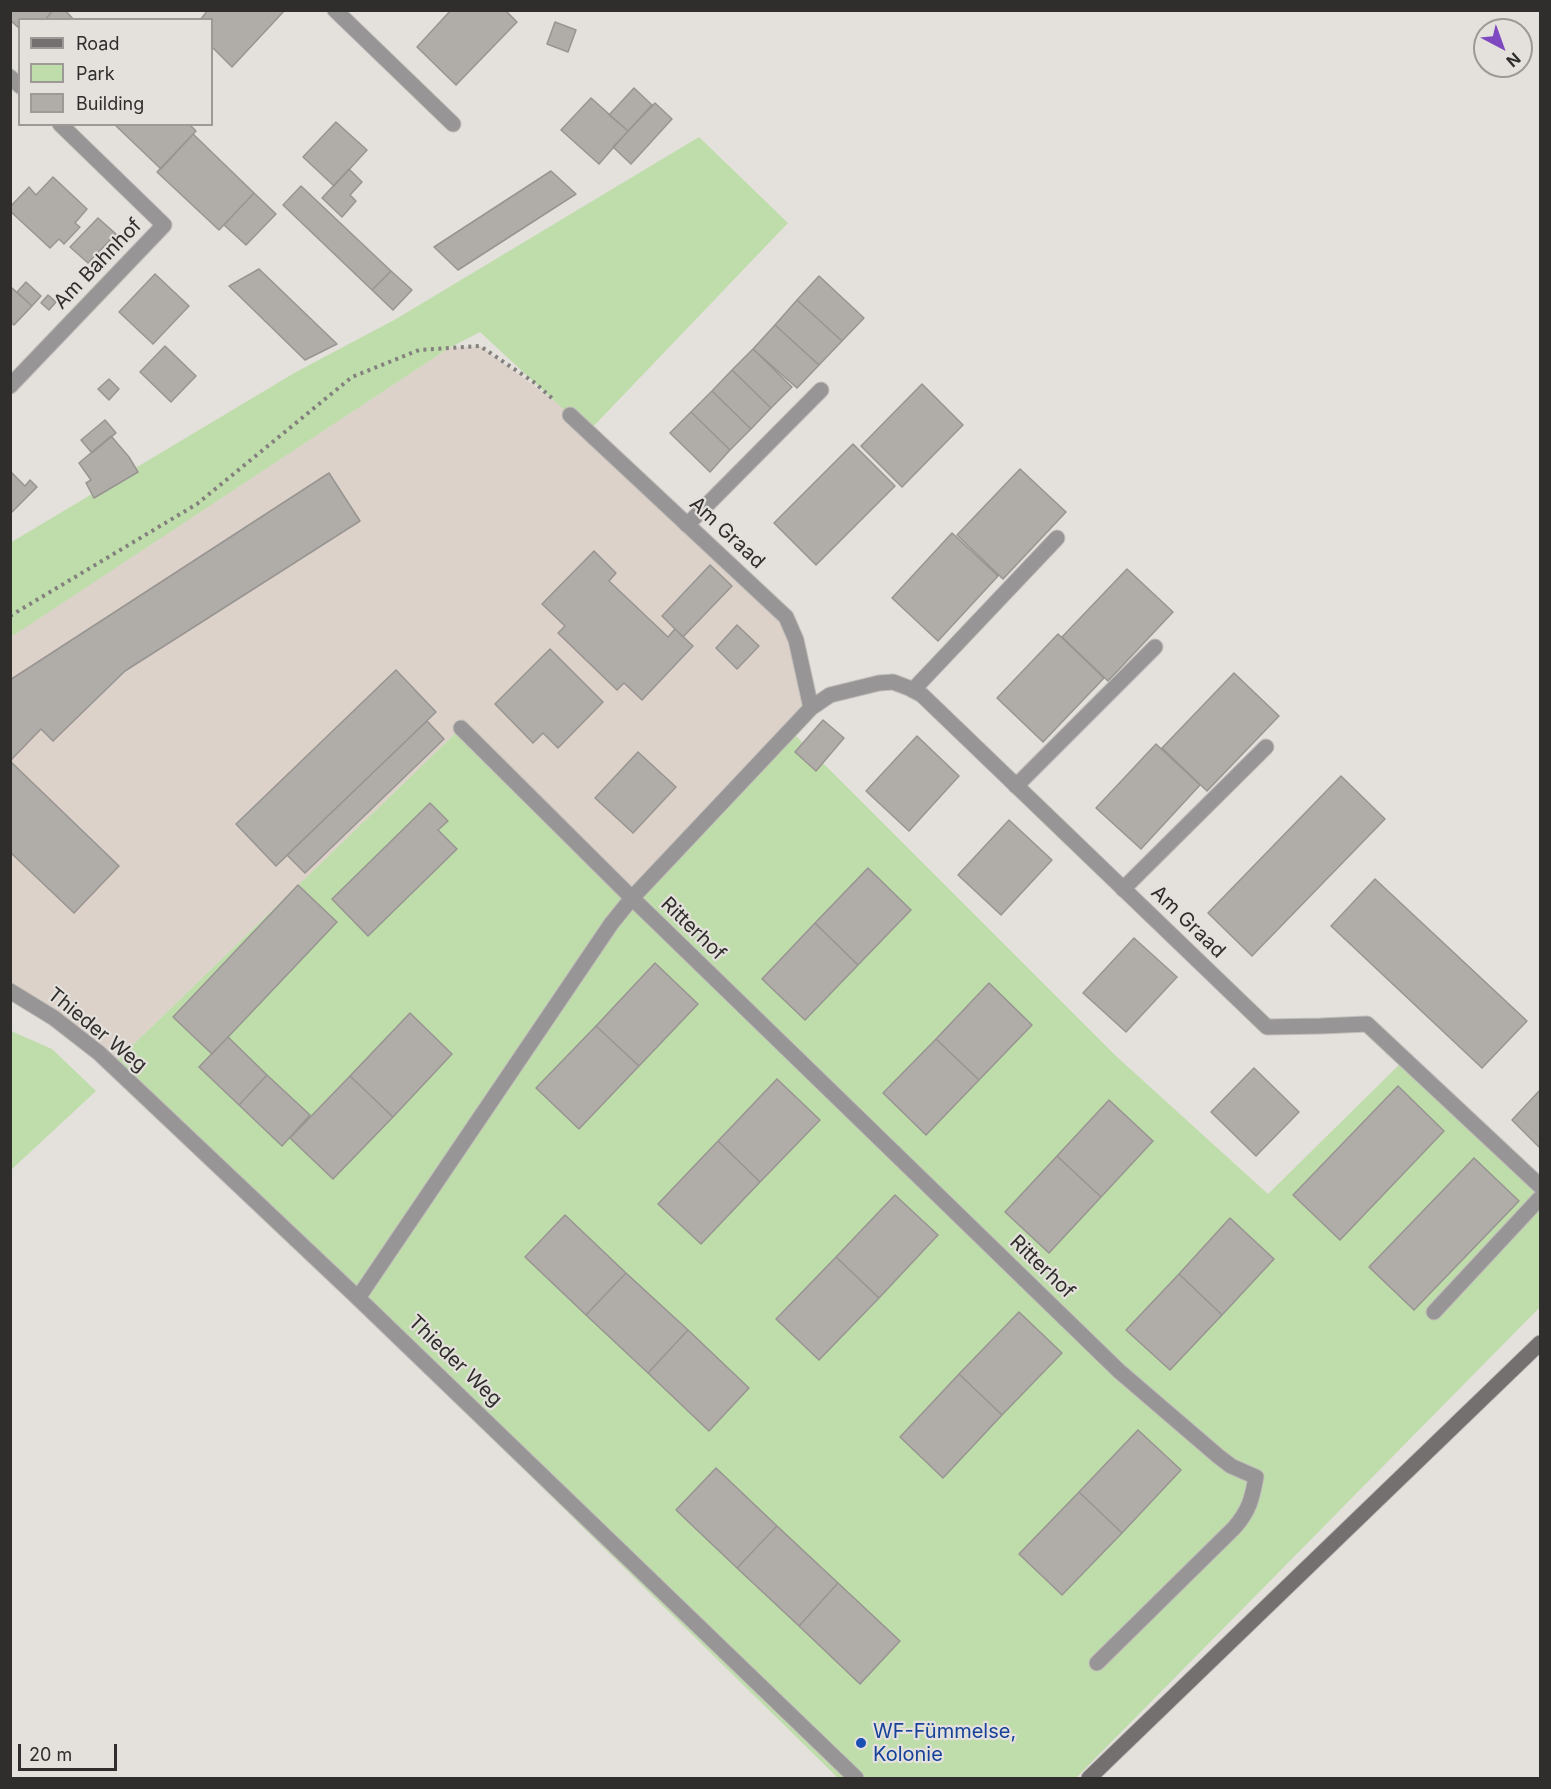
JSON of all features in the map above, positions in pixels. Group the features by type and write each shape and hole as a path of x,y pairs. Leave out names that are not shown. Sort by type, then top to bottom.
{"main road":[{"path":"1089,1779 1540,1343"}],"street":[{"path":"335,10 453,124"},
{"name":"Am Bahnhof","path":"10,386 164,225 62,126"},
{"path":"687,525 821,390"},
{"name":"Am Graad","path":"570,415 786,617 796,640 811,708"},
{"path":"914,690 1058,538"},
{"path":"1016,786 1155,647"},
{"name":"Am Graad","path":"632,898 811,708 830,695 879,683 893,682 922,695 1267,1027 1367,1024 1540,1186"},
{"name":"Ritterhof","path":"461,728 632,898 1119,1371 1218,1456 1231,1466 1256,1477 1251,1503 1234,1528 1097,1663"},
{"path":"1123,889 1266,747"},
{"name":"Ritterhof","path":"358,1298 605,933 632,898"},
{"name":"Thieder Weg","path":"10,991 54,1018 99,1053 358,1298 856,1779"},
{"path":"1434,1312 1540,1198"}],"path":[{"path":"10,616 197,504 352,377 418,350 480,346 535,383 570,415"}],"shaded area":[{"path":"480,346 560,405 786,617 811,708 632,898 461,728 112,1065 11,991 10,637 449,348"}],"green space":[{"path":"699,137 788,223 588,432 480,332 449,348 11,637 10,543 296,372 396,319"},
{"path":"461,728 632,898 790,730 1116,1056 1268,1194 1405,1059 1540,1186 1540,1307 1076,1778 838,1778 112,1065"},
{"path":"11,1031 52,1049 96,1091 11,1170"}],"building":[{"path":"10,10 53,10 47,18 18,18 18,27 10,20"},
{"path":"53,10 65,10 72,18 47,18"},
{"path":"208,10 285,10 232,67 213,48 213,18 202,18"},
{"path":"451,10 505,10 517,22 456,85 417,47"},
{"path":"555,22 576,30 568,52 547,44"},
{"path":"634,88 652,105 628,131 609,115"},
{"path":"591,98 628,131 599,164 561,130"},
{"path":"655,103 672,119 631,164 613,147"},
{"path":"336,122 367,150 334,186 303,157"},
{"path":"116,126 191,126 196,131 161,169"},
{"path":"193,134 254,193 219,230 157,172"},
{"path":"349,169 362,182 350,195 356,201 342,217 322,198"},
{"path":"551,171 576,194 458,270 434,247"},
{"path":"53,177 87,209 75,223 80,227 64,244 59,239 50,248 10,211 10,207 29,187 36,195"},
{"path":"301,186 391,271 372,290 283,205"},
{"path":"254,193 276,214 246,245 224,225"},
{"path":"98,218 116,234 88,263 70,247"},
{"path":"259,269 337,344 305,360 229,286"},
{"path":"391,271 412,290 393,310 372,290"},
{"path":"155,274 189,306 153,344 119,312"},
{"path":"819,276 864,318 842,341 797,300"},
{"path":"26,282 41,296 32,306 17,292"},
{"path":"12,288 32,306 14,325 10,322 10,290"},
{"path":"48,295 56,302 49,310 41,303"},
{"path":"797,300 842,341 819,365 775,325"},
{"path":"775,325 819,365 797,388 753,349"},
{"path":"165,346 196,376 171,402 140,372"},
{"path":"753,349 792,387 771,408 732,370"},
{"path":"732,370 771,408 751,429 712,391"},
{"path":"109,379 119,389 109,400 98,389"},
{"path":"922,384 963,425 902,487 861,446"},
{"path":"712,391 751,429 730,450 691,412"},
{"path":"691,412 730,450 710,472 670,433"},
{"path":"105,420 116,433 92,453 81,440"},
{"path":"111,436 129,457 138,472 94,498 86,483 91,480 79,463"},
{"path":"853,444 895,486 816,565 774,523"},
{"path":"1020,469 1066,512 1003,579 957,535"},
{"path":"10,471 25,486 30,480 37,487 12,512 10,510"},
{"path":"329,473 360,521 125,671 53,741 41,729 10,761 10,680"},
{"path":"952,533 998,576 938,641 892,598"},
{"path":"594,551 616,573 609,581 668,637 675,629 693,646 642,700 624,683 617,690 558,633 565,626 542,604"},
{"path":"710,565 732,586 683,637 662,616"},
{"path":"1127,569 1173,612 1108,681 1062,637"},
{"path":"737,625 759,646 737,669 716,648"},
{"path":"1058,634 1104,678 1043,742 997,698"},
{"path":"550,649 603,702 558,748 543,733 533,743 495,704"},
{"path":"396,670 436,712 276,866 236,824"},
{"path":"1234,673 1279,716 1207,791 1162,748"},
{"path":"823,720 844,738 816,771 795,752"},
{"path":"427,721 444,739 305,873 287,855"},
{"path":"917,736 959,776 909,831 866,791"},
{"path":"1156,744 1200,785 1141,849 1096,808"},
{"path":"638,752 676,787 633,833 595,798"},
{"path":"10,761 119,866 74,913 10,852"},
{"path":"1341,776 1385,819 1252,956 1208,913"},
{"path":"430,803 448,821 438,830 457,849 368,936 332,899"},
{"path":"1009,820 1052,860 1001,915 958,875"},
{"path":"868,868 911,910 858,965 815,923"},
{"path":"1375,879 1527,1021 1482,1068 1331,926"},
{"path":"298,885 337,922 212,1054 173,1017"},
{"path":"815,923 858,965 805,1020 762,979"},
{"path":"1134,938 1177,977 1126,1032 1083,993"},
{"path":"655,963 698,1004 639,1066 596,1026"},
{"path":"989,983 1032,1025 979,1080 936,1039"},
{"path":"410,1013 452,1054 393,1117 350,1076"},
{"path":"596,1026 639,1066 579,1129 536,1088"},
{"path":"228,1037 267,1075 239,1105 199,1067"},
{"path":"936,1039 979,1080 926,1135 883,1093"},
{"path":"1254,1068 1299,1112 1256,1156 1211,1112"},
{"path":"267,1075 310,1115 282,1146 239,1105"},
{"path":"350,1076 393,1117 333,1179 290,1138"},
{"path":"777,1079 820,1120 760,1182 718,1141"},
{"path":"1398,1086 1444,1131 1340,1240 1293,1195"},
{"path":"1540,1090 1540,1148 1512,1120"},
{"path":"1109,1100 1153,1141 1101,1197 1057,1156"},
{"path":"718,1141 760,1182 701,1244 658,1204"},
{"path":"1057,1156 1101,1197 1049,1253 1005,1212"},
{"path":"1474,1158 1519,1201 1414,1310 1369,1267"},
{"path":"895,1195 938,1235 879,1298 836,1257"},
{"path":"565,1215 626,1273 586,1315 525,1257"},
{"path":"1230,1218 1274,1259 1222,1315 1179,1274"},
{"path":"836,1257 879,1298 819,1360 776,1319"},
{"path":"626,1273 688,1330 648,1373 586,1315"},
{"path":"1179,1274 1222,1315 1170,1370 1126,1330"},
{"path":"1019,1312 1062,1353 1002,1415 959,1374"},
{"path":"688,1330 749,1388 709,1431 648,1373"},
{"path":"959,1374 1002,1415 943,1478 900,1437"},
{"path":"1138,1430 1181,1470 1122,1533 1079,1492"},
{"path":"716,1468 777,1526 737,1568 676,1510"},
{"path":"1079,1492 1122,1533 1062,1595 1019,1554"},
{"path":"777,1526 838,1583 799,1626 737,1568"},
{"path":"838,1583 900,1641 860,1684 799,1626"}],"place":[{"name":"WF-Fümmelse, Kolonie","path":"861,1743"}]}
